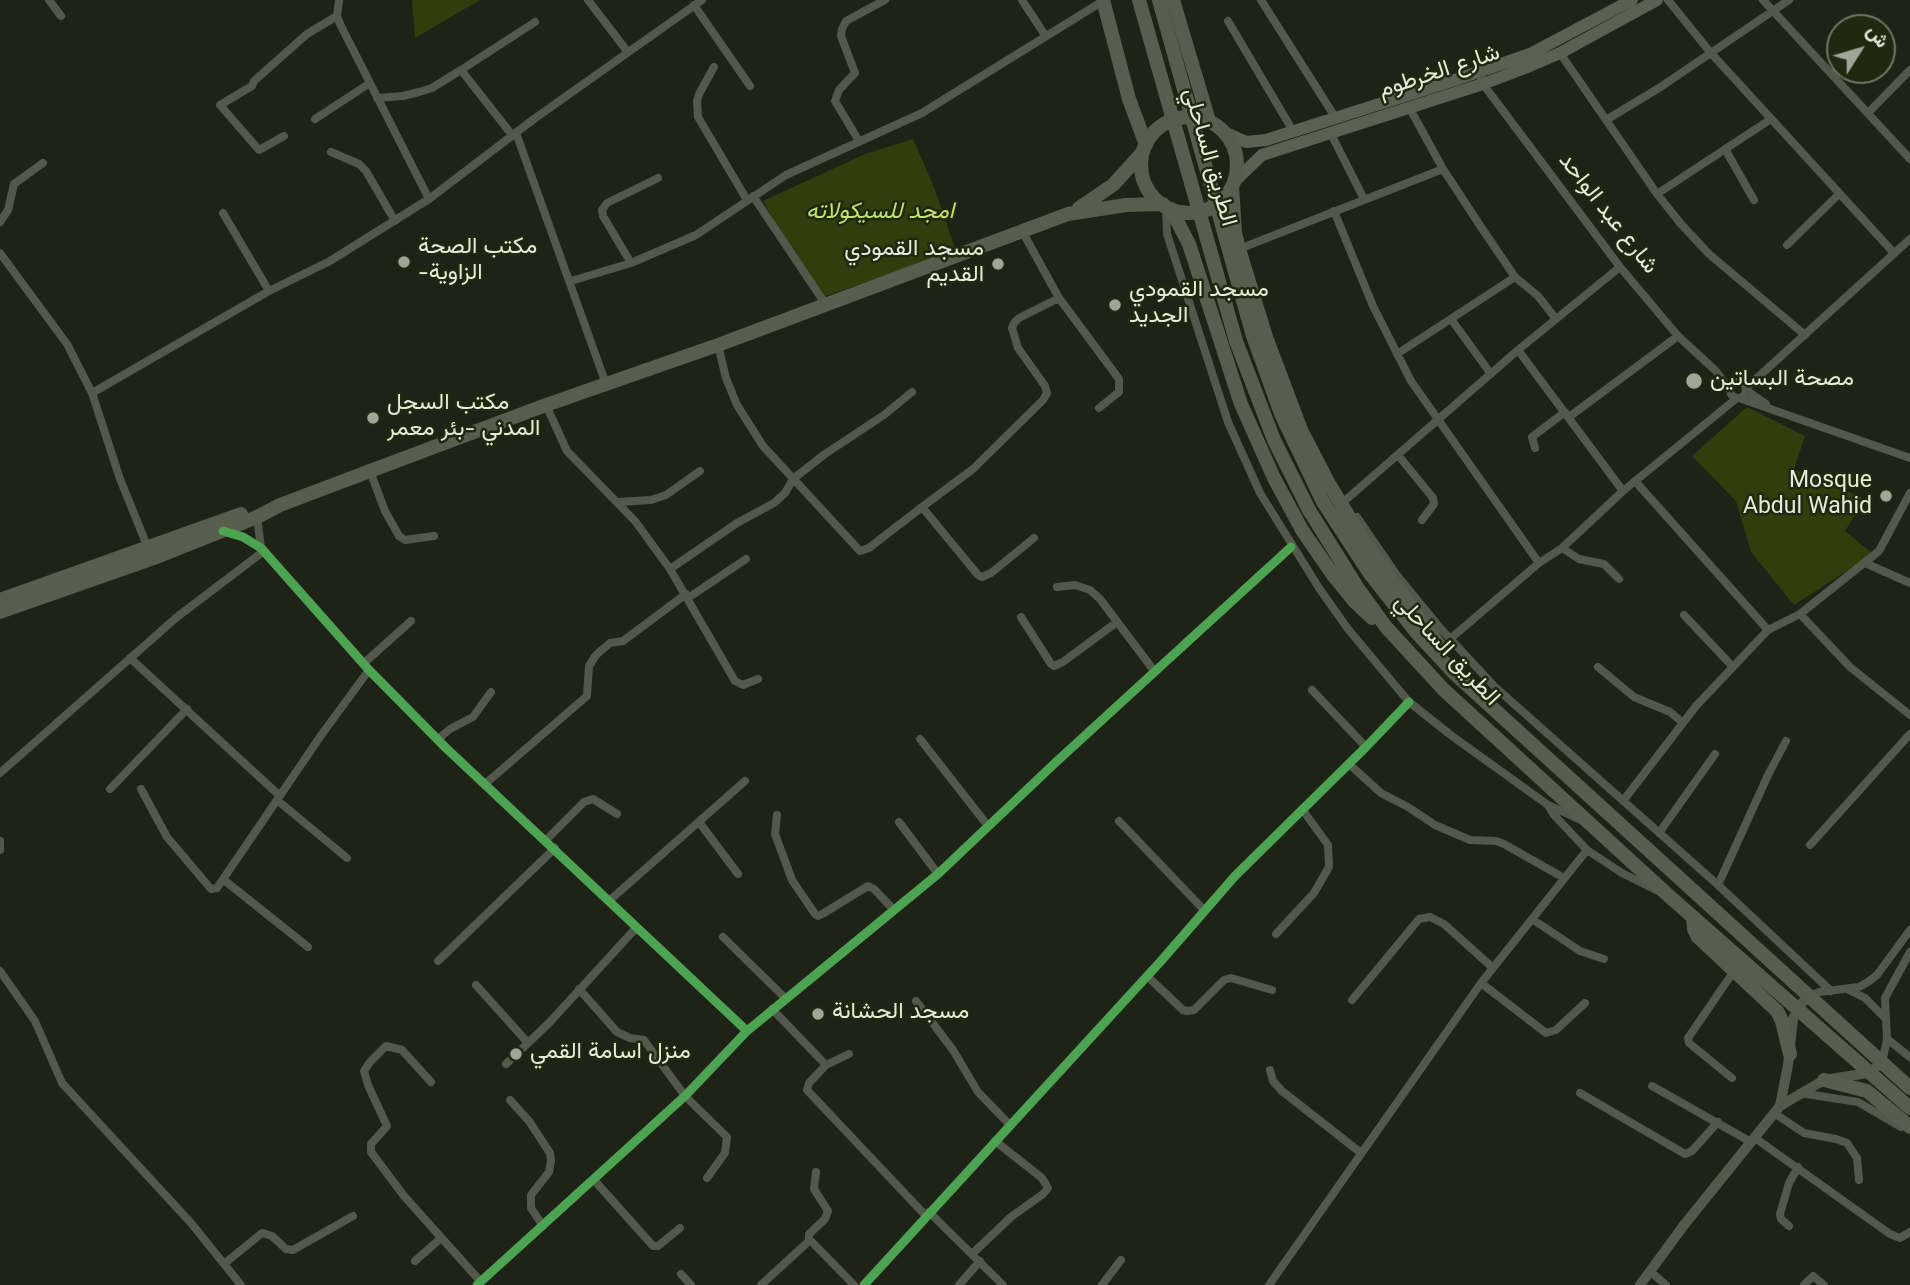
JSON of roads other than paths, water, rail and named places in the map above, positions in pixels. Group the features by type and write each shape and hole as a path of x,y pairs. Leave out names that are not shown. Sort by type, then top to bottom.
{"highway":[{"name":"الطريق الساحلي","path":"1139,0 1241,354 1274,440 1309,510 1386,627 1444,690 1693,918 1910,1108"},
{"name":"الطريق الساحلي","path":"1159,0 1253,336 1281,414 1323,502 1370,574 1453,673 1910,1088"},
{"path":"1173,0 1209,121"},
{"path":"1103,1 1144,148 1143,176 1154,197 1167,207 1189,244 1241,404 1274,478 1302,530 1333,575 1355,602 1386,627"},
{"path":"1068,214 1113,185 1161,126 1172,120 1197,117 1209,121 1224,132 1236,155 1234,183 1239,248 1289,403 1314,457 1386,575 1440,646 1453,673"},
{"path":"0,600 53,587 223,531 280,505 370,471 1068,214 1126,205 1167,207 1195,213 1206,210 1226,196 1234,183"},
{"path":"151,553 252,510 280,505"},
{"path":"0,612 53,587"},
{"path":"1693,918 1698,937 1777,1011 1790,1054"},
{"path":"1824,1080 1867,1091 1910,1129"}],"main road":[{"name":"شارع الخرطوم","path":"1234,183 1262,155 1409,107 1481,78 1548,46 1632,0"},
{"name":"شارع الخرطوم","path":"1224,132 1241,141 1266,141 1335,117 1481,78 1560,53 1657,0"}],"street":[{"path":"48,0 61,16"},
{"path":"339,0 338,16 429,199"},
{"path":"588,0 627,51"},
{"path":"859,141 835,101 839,90 855,73 841,36 842,29 846,21 885,0"},
{"path":"1022,0 1045,36"},
{"path":"1261,0 1335,117"},
{"path":"1668,0 1710,52 1894,253"},
{"path":"1763,0 1910,159"},
{"path":"1606,120 1659,88 1790,0"},
{"path":"570,281 631,263 696,235 786,175 911,119 1103,1"},
{"path":"92,393 269,292 330,261 429,199 627,51 698,3 750,86"},
{"path":"284,136 258,150 220,104 251,86 307,34 338,16"},
{"path":"1228,21 1293,131"},
{"path":"377,98 432,88 535,22"},
{"path":"1560,53 1657,194 1709,254 1805,335"},
{"path":"714,67 699,94 698,117 750,198 826,305"},
{"path":"461,70 514,134 606,384"},
{"path":"1868,113 1907,73"},
{"path":"1907,73 1910,84"},
{"name":"شارع عبد الواحد","path":"1481,78 1620,267 1678,336 1716,371 1734,394 1910,458"},
{"path":"315,119 370,83"},
{"path":"1409,107 1443,169 1515,277 1538,296 1556,319"},
{"path":"1657,194 1771,119"},
{"path":"1330,132 1364,199"},
{"path":"1725,149 1754,200"},
{"path":"331,152 359,163 395,220"},
{"path":"0,222 8,210 14,184 43,163"},
{"path":"1239,248 1443,169"},
{"path":"631,263 602,210 607,203 659,178"},
{"path":"1787,244 1839,194"},
{"path":"1167,207 1167,234 1228,422 1260,493 1292,547 1348,629 1409,702 1548,805 1597,828"},
{"path":"1334,211 1373,306 1411,381 1539,563"},
{"path":"223,212 269,292"},
{"path":"1022,231 1059,298 1119,379 1119,392 1099,408"},
{"path":"1734,394 1731,385 1742,385 1759,374 1910,239"},
{"path":"0,253 67,344 92,393 120,479 151,553"},
{"path":"1620,267 1518,350 1343,502 1396,574 1450,639 1515,705 1718,885 1831,991"},
{"path":"1397,354 1515,277"},
{"path":"718,345 726,378 737,405 763,446 860,551 869,548 973,469 1043,400 1047,393 1045,386 1018,348 1012,328 1019,318 1059,298"},
{"path":"1451,319 1491,374"},
{"path":"1535,448 1532,437 1678,336"},
{"path":"1518,350 1623,491"},
{"name":"شارع عبد الواحد","path":"1716,371 1742,385 1772,408"},
{"path":"1734,394 1745,394 1742,385"},
{"path":"670,569 737,523 774,503 785,493 793,479 825,454 865,429 912,392"},
{"path":"1450,639 1539,563 1562,548 1623,491 1723,410 1734,394"},
{"path":"546,405 568,451 591,478 618,502 670,569 735,681 744,685 758,679"},
{"path":"1398,456 1433,498 1434,504 1422,520"},
{"path":"370,471 386,511 400,536 405,540 434,536"},
{"path":"618,502 651,500 666,495 699,471"},
{"path":"1635,481 1768,630"},
{"path":"1623,801 1682,722 1768,630 1800,614 1880,551 1910,493"},
{"path":"922,507 982,577 991,573 1034,538"},
{"path":"257,517 262,550"},
{"path":"223,531 243,537 262,550 366,667 438,739 747,1031"},
{"path":"431,1082 402,1050 386,1046 370,1062 364,1071 387,1126 371,1144 371,1152 479,1284 685,1096 747,1031 938,874 1292,547"},
{"path":"1562,548 1579,559 1604,564 1619,579"},
{"path":"0,773 130,658 262,550"},
{"path":"485,783 584,699 589,690 589,666 596,655 610,643 623,641 746,559"},
{"path":"1866,563 1910,583"},
{"path":"1056,587 1075,585 1090,590 1155,672"},
{"path":"1800,614 1850,667 1910,715"},
{"path":"1684,615 1733,667"},
{"path":"1021,617 1054,666 1117,622"},
{"path":"141,789 167,837 211,889 217,888 366,667 411,621"},
{"path":"130,658 187,709 278,798 347,858"},
{"path":"1598,667 1634,697 1670,712 1682,722"},
{"path":"1312,690 1366,747"},
{"path":"438,739 472,717 491,692"},
{"path":"864,1285 1147,976 1204,910 1409,702"},
{"path":"110,789 187,709"},
{"path":"1810,845 1910,734"},
{"path":"920,739 988,826"},
{"path":"1718,885 1786,741"},
{"path":"1659,832 1715,754"},
{"path":"1349,764 1381,793 1434,825 1470,840 1504,844 1564,878"},
{"path":"610,900 745,781"},
{"path":"546,840 584,802 593,799 617,814"},
{"path":"1548,805 1554,815 1587,849 1622,873 1669,896"},
{"path":"1276,934 1314,893 1329,867 1328,845 1302,809"},
{"path":"777,815 775,834 792,880 815,914 818,916 824,913 868,886 893,909"},
{"path":"1119,821 1204,910"},
{"path":"699,822 738,874"},
{"path":"899,822 938,874"},
{"path":"0,841 0,850"},
{"path":"438,961 555,848"},
{"path":"1269,1285 1481,983 1587,849"},
{"path":"224,880 308,947"},
{"path":"1352,1000 1419,919 1430,917 1444,924 1493,968"},
{"path":"1532,919 1580,951 1604,959"},
{"path":"506,1064 636,928"},
{"path":"1777,1109 1790,1054 1793,1019 1797,1011 1808,997 1819,992 1858,987 1877,975 1910,930"},
{"path":"723,937 785,998"},
{"path":"1640,1285 1684,1225 1777,1109 1824,1080 1868,1073 1882,1063 1886,1038 1887,990 1910,952"},
{"path":"0,971 35,1021 62,1083 191,1223 241,1285"},
{"path":"1732,1078 1689,1043 1688,1038 1734,971"},
{"path":"1147,976 1183,1010 1188,1011 1194,1010 1224,980 1231,978 1272,990"},
{"path":"1481,983 1546,1033 1556,1030 1585,1003"},
{"path":"476,985 528,1043"},
{"path":"579,989 617,1032 643,1040 685,1096 728,1140 725,1153 708,1178"},
{"path":"1847,989 1865,998 1885,1018"},
{"path":"916,1001 954,1050 978,1092 1010,1125"},
{"path":"772,1009 826,1065"},
{"path":"1886,1038 1910,1057"},
{"path":"849,1054 826,1065 809,1083 807,1090 812,1098 927,1214 1003,1285"},
{"path":"1270,1070 1273,1081 1282,1091 1361,1153"},
{"path":"1652,1086 1798,1167 1890,1234 1899,1238 1910,1232"},
{"path":"1580,1093 1685,1154 1692,1152 1718,1122"},
{"path":"1800,1093 1858,1102 1910,1129"},
{"path":"510,1100 529,1121 550,1153 549,1172 531,1195 531,1208 543,1226"},
{"path":"1777,1109 1804,1133 1847,1143 1857,1158 1859,1180"},
{"path":"972,1254 1048,1188 1042,1178 995,1141"},
{"path":"1789,1226 1781,1219 1780,1214 1788,1184 1798,1167"},
{"path":"761,1285 809,1241 809,1234 825,1219 828,1211 814,1189 816,1172"},
{"path":"594,1180 653,1246 658,1246 680,1228"},
{"path":"224,1264 262,1233 272,1236 286,1249 293,1250 353,1216"},
{"path":"415,1261 440,1239"},
{"path":"809,1241 854,1285"},
{"path":"1102,1285 1121,1260"},
{"path":"959,1285 980,1262"},
{"path":"1651,1272 1666,1285"},
{"path":"681,1274 691,1285"},
{"path":"1804,1285 1813,1276 1824,1285"}],"place":[{"name":"مكتب الصحة -الزاوية","path":"404,262"},
{"name":"مسجد القمودي القديم","path":"998,264"},
{"name":"مسجد القمودي الجديد","path":"1115,305"},
{"name":"مصحة البساتين","path":"1694,381"},
{"name":"مكتب السجل المدني -بئر معمر","path":"373,418"},
{"name":"Mosque Abdul Wahid","path":"1886,496"},
{"name":"مسجد الحشانة","path":"818,1014"},
{"name":"منزل اسامة القمي","path":"516,1054"}],"park label":[{"name":"امجد للسيكولاته","path":"880,214"}]}
